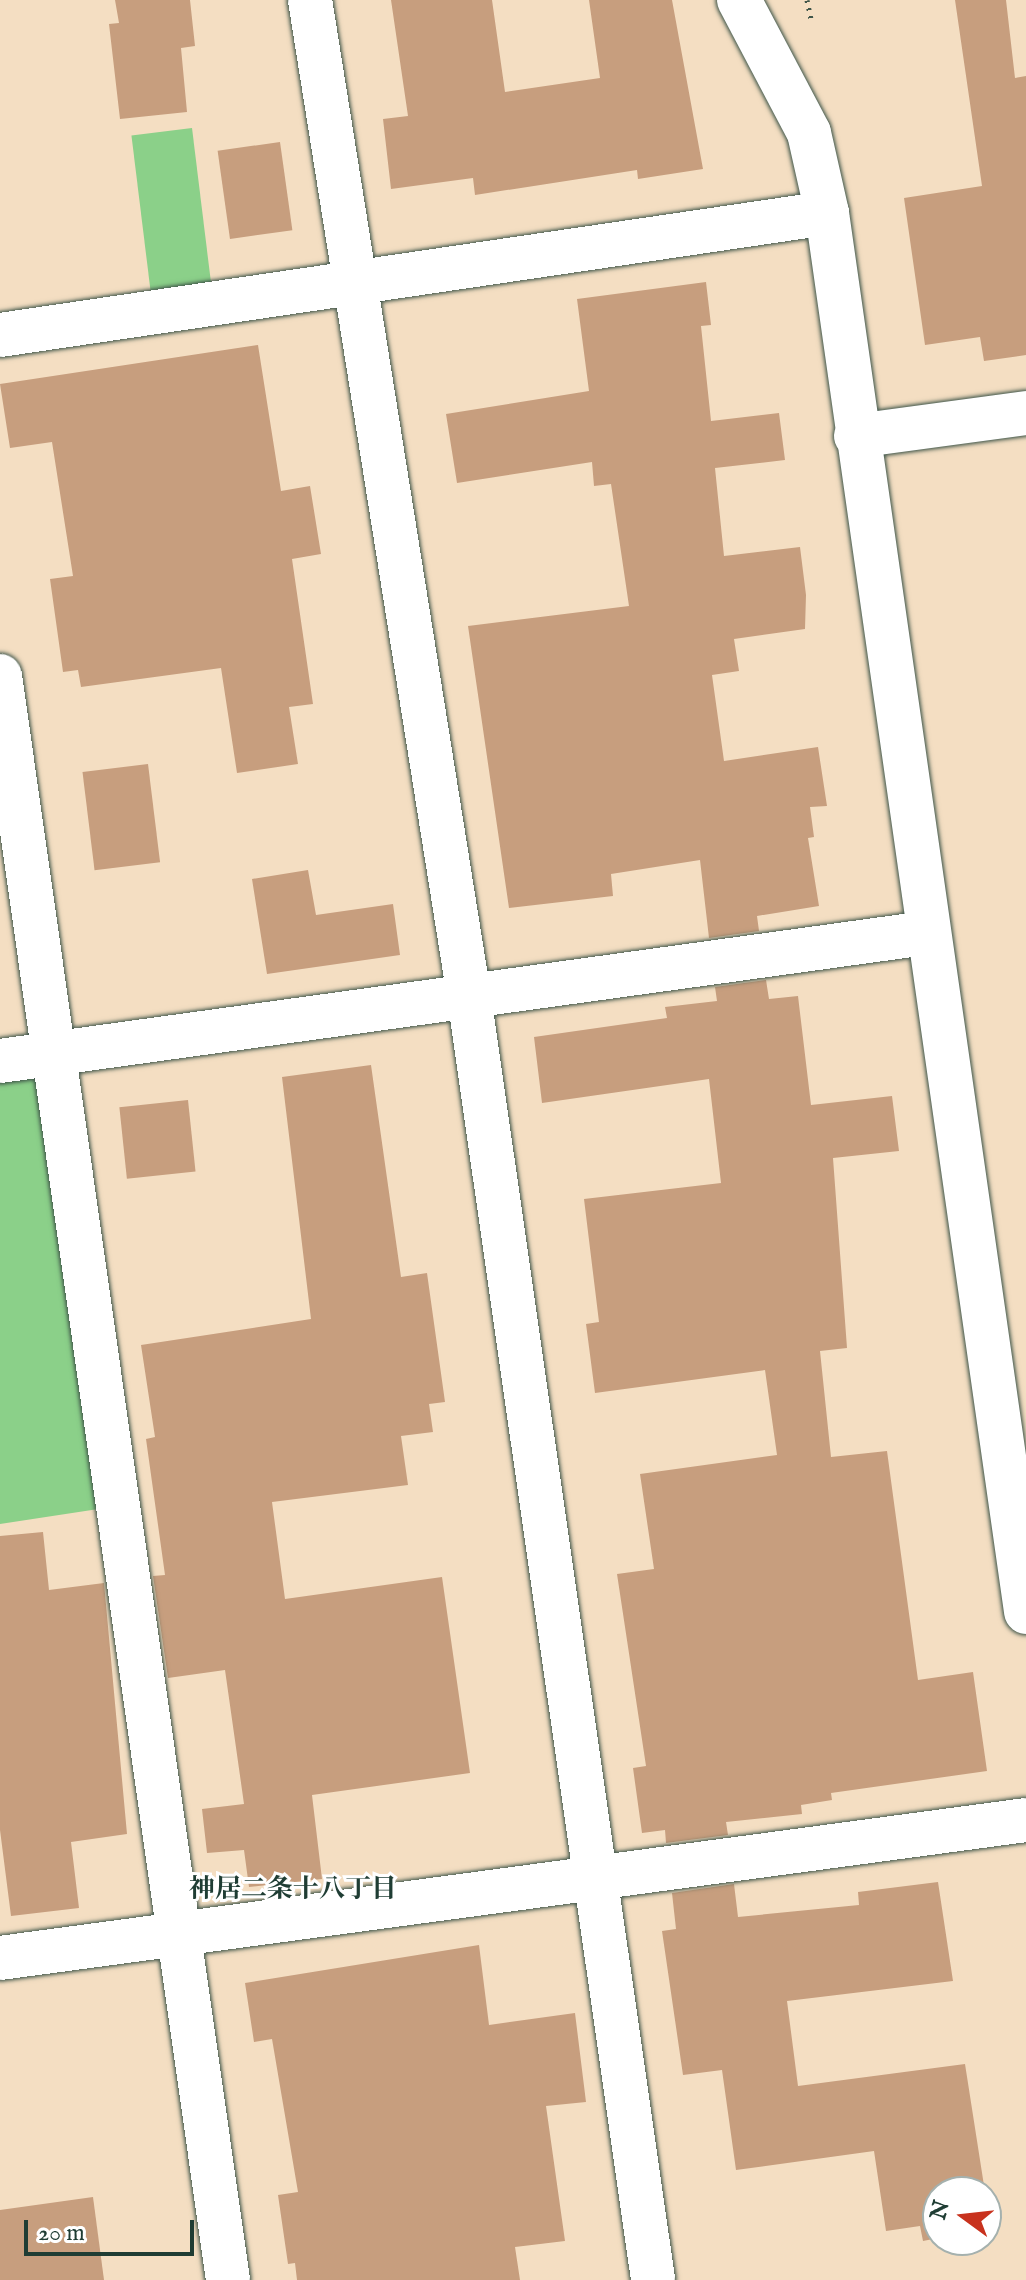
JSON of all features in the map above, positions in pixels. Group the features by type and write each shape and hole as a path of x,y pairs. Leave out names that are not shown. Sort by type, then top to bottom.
{"street":[{"path":"310,0 469,996 653,2280"},
{"path":"739,0 809,133 827,213 926,933 1026,1612"},
{"path":"0,335 827,213"},
{"path":"856,436 1026,413"},
{"path":"0,676 57,1052 175,1933 228,2280"},
{"path":"0,1061 926,933"},
{"path":"0,1958 598,1880 1026,1820"}],"green space":[{"path":"192,128 211,283 150,290 131,135"},
{"path":"57,1052 118,1506 0,1524 0,1061"}],"building":[{"path":"115,0 190,0 195,46 181,48 187,112 120,119 109,24 119,23"},
{"path":"391,0 492,0 505,92 600,78 589,0 672,0 703,169 638,179 637,170 475,195 473,178 391,189 383,119 408,116"},
{"path":"955,0 1006,0 1015,78 1026,76 1026,355 984,361 980,337 925,345 904,198 982,186"},
{"path":"280,142 292,230 230,239 218,151"},
{"path":"706,282 711,325 701,326 711,421 779,413 785,460 715,468 724,556 800,547 806,595 805,629 734,639 739,671 712,675 724,761 818,747 827,806 810,807 814,837 808,838 819,906 757,916 759,931 709,938 700,860 611,874 613,896 509,908 468,626 629,606 611,484 594,486 592,462 457,483 446,414 589,391 577,299"},
{"path":"258,345 281,491 310,486 321,554 292,559 313,704 289,707 298,764 237,773 221,668 81,687 78,670 63,672 50,579 73,576 52,442 10,448 0,384"},
{"path":"148,764 160,862 95,870 82,772"},
{"path":"308,870 316,915 393,904 400,955 267,974 252,879"},
{"path":"766,980 769,999 798,996 811,1105 892,1096 899,1151 833,1158 847,1348 820,1351 831,1457 887,1451 918,1680 973,1672 987,1771 831,1793 832,1800 801,1805 802,1814 726,1822 728,1835 666,1843 665,1830 642,1833 633,1768 646,1766 617,1574 654,1569 640,1474 777,1455 765,1370 595,1393 586,1324 599,1322 584,1199 721,1183 709,1079 542,1103 534,1037 667,1018 665,1007 717,1001 715,987"},
{"path":"371,1065 401,1277 427,1273 445,1402 429,1404 433,1432 401,1436 408,1485 272,1502 285,1599 442,1577 470,1773 312,1795 322,1879 249,1887 244,1850 207,1853 202,1809 244,1804 225,1670 168,1678 153,1576 165,1575 146,1439 155,1437 141,1345 311,1319 282,1077"},
{"path":"188,1100 196,1172 127,1179 119,1107"},
{"path":"43,1532 49,1590 104,1583 127,1834 71,1842 79,1908 11,1916 0,1830 0,1536"},
{"path":"938,1882 953,1981 787,2001 798,2086 965,2064 982,2176 922,2176 922,2236 920,2226 886,2231 874,2151 736,2170 722,2070 683,2075 662,1931 676,1929 672,1893 734,1884 738,1917 859,1905 858,1892"},
{"path":"479,1945 489,2025 575,2013 586,2102 546,2106 565,2241 515,2247 520,2280 297,2280 295,2263 288,2264 278,2195 298,2192 272,2039 254,2042 245,1983"},
{"path":"93,2197 104,2280 0,2280 0,2210"}],"district":[{"name":"神居二条十八丁目","path":"293,1890"}]}
